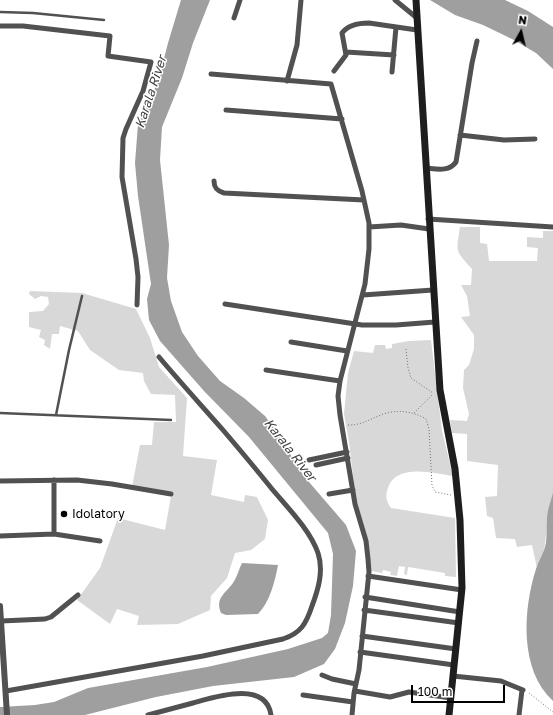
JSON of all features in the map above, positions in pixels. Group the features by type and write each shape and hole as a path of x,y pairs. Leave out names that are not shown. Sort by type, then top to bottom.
{"main road":[{"path":"416,2 440,397 455,469 458,496 462,590 449,715"}],"street":[{"path":"234,18 240,0"},
{"path":"287,81 297,45 301,0"},
{"path":"395,0 416,18"},
{"path":"334,71 344,58 346,52 342,33 350,27 361,23 369,23 417,30"},
{"path":"0,26 23,26 110,36 108,56 151,62 143,91 123,138 122,177 136,259 138,277 137,305"},
{"path":"392,72 396,27"},
{"path":"426,168 447,169 454,165 457,158 472,63 477,41"},
{"path":"346,52 394,55"},
{"path":"211,74 331,84 364,200 369,227 368,264 363,295 347,351 338,396 355,504 366,541 368,559 368,576 362,636 352,715"},
{"path":"226,110 342,119"},
{"path":"460,135 504,140 535,139"},
{"path":"214,181 214,186 216,189 224,193 364,200"},
{"path":"428,219 553,227"},
{"path":"369,227 401,225 429,229"},
{"path":"363,295 433,290"},
{"path":"225,304 374,326 435,322"},
{"path":"291,342 347,351"},
{"path":"6,694 283,639 300,630 308,617 318,586 321,569 318,554 311,538 224,431 159,357"},
{"path":"266,370 340,381"},
{"path":"309,460 347,455"},
{"path":"316,465 347,455"},
{"path":"54,480 54,534"},
{"path":"0,481 77,480 171,494"},
{"path":"329,494 353,490"},
{"path":"0,536 54,534 100,541"},
{"path":"368,576 462,590"},
{"path":"1,620 45,619 51,617 78,595"},
{"path":"365,597 460,612"},
{"path":"0,606 8,715"},
{"path":"364,610 459,623"},
{"path":"362,636 456,649"},
{"path":"360,652 454,665"},
{"path":"322,675 332,679 356,684"},
{"path":"453,676 501,681 523,690 519,715"},
{"path":"355,691 390,697 409,692 450,698"},
{"path":"148,715 226,694 240,694 260,697 269,706 271,715"},
{"path":"303,695 353,702"}],"lane":[{"path":"0,12 33,13 104,20"},
{"path":"56,415 82,296"},
{"path":"0,413 171,420"}],"path":[{"path":"406,349 408,368 411,378 433,393 414,413"},
{"path":"342,424 357,425 382,414 405,411 414,413 426,419 429,429 432,485 435,492 458,496"},
{"path":"523,690 532,695 553,712"}],"shaded area":[{"path":"181,0 210,0 193,43 182,78 162,127 160,160 169,245 167,278 171,301 182,332 198,356 220,381 244,398 265,416 303,475 346,525 356,551 353,586 345,623 335,649 324,664 294,677 213,686 156,697 85,715 0,715 0,707 35,705 54,702 88,688 207,667 288,649 322,638 328,633 331,615 333,554 328,533 249,437 204,391 160,341 149,320 147,299 151,284 138,196 135,163 138,124 158,82"},
{"path":"430,0 505,0 528,11 553,27 553,69 536,53 514,40 483,25 455,15"},
{"path":"460,227 480,227 480,243 487,244 489,261 537,261 538,248 527,247 527,237 543,238 543,231 553,231 553,492 548,513 544,549 537,568 532,545 517,547 515,539 496,538 493,518 487,516 485,497 497,496 498,465 467,461 467,434 452,433 450,420 467,421 469,414 463,388 464,370 469,365 474,349 474,335 461,317 470,316 467,296 461,285 471,285 472,269 458,251"},
{"path":"30,291 82,293 136,309 150,338 159,367 187,398 183,456 217,460 211,495 244,502 245,495 257,497 268,520 265,539 251,550 235,553 227,578 211,596 210,610 178,624 137,625 139,616 117,609 110,624 77,600 100,568 118,518 165,530 171,496 132,487 140,445 152,445 154,422 176,422 175,395 151,394 144,381 143,373 119,370 90,350 78,331 60,326 59,334 52,334 50,349 44,345 45,340 39,337 41,330 29,327 29,312 43,311 49,304 48,297 41,296 35,299 29,294"},
{"path":"431,340 442,431 453,476 426,472 407,472 392,480 386,494 386,498 391,508 455,518 456,577 445,576 445,573 408,567 407,575 404,574 405,567 399,566 397,576 390,575 391,572 383,570 382,573 371,571 356,502 344,414 348,373 354,351 373,353 375,345 385,345 386,349 392,348 392,344 409,341"},
{"path":"553,492 553,701 542,688 534,673 529,656 527,620 528,602 532,585 536,569 546,543 547,516"},
{"path":"242,563 278,565 274,584 266,604 258,614 226,615 221,613 219,608 220,600 234,581"}],"place":[{"name":"Idolatory","path":"64,514"}],"water label":[{"name":"Karala River","path":"151,92"},
{"name":"Karala River","path":"290,450"}]}
